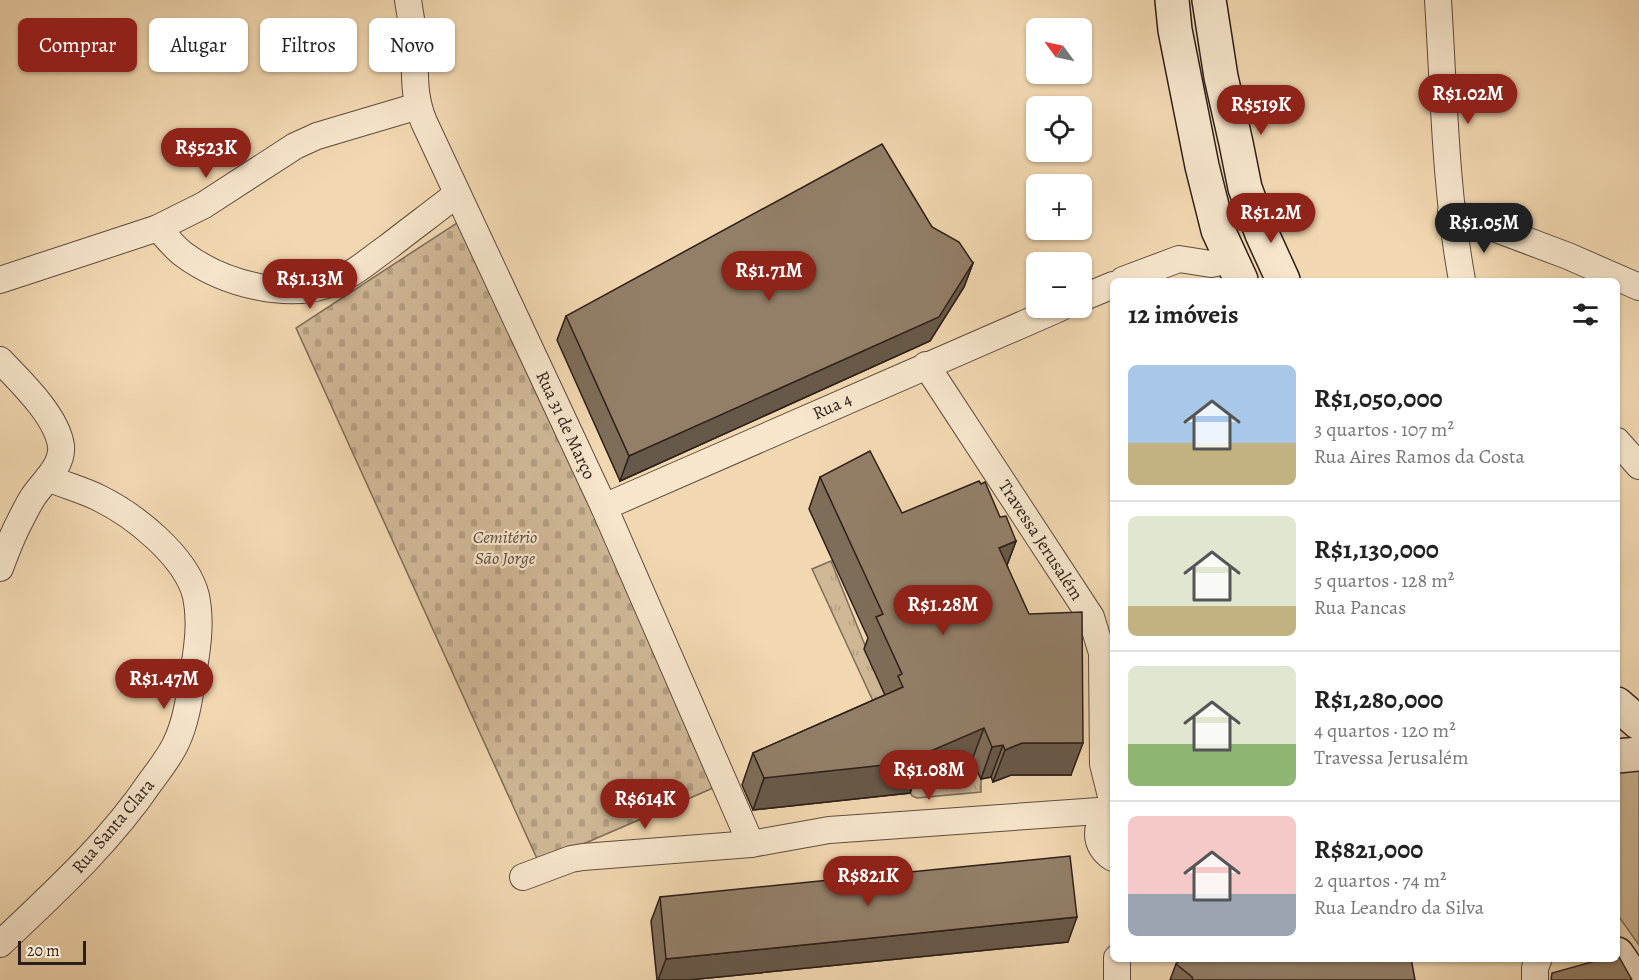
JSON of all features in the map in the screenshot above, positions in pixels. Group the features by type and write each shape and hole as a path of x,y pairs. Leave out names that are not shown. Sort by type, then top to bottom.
{"main road":[{"path":"1172,0 1175,30 1202,166 1218,230 1236,270 1257,265 1273,278"},
{"path":"1209,0 1221,77 1245,188 1262,234 1282,278"},
{"path":"1620,707 1639,723"},
{"path":"1620,756 1639,754"},
{"path":"1620,958 1635,980"}],"street":[{"name":"Rua 31 de Março","path":"408,0 414,44 414,83 418,106 604,507 751,844"},
{"path":"1438,0 1447,174 1462,278"},
{"path":"0,280 158,228 204,205 295,146 316,136 418,106"},
{"path":"158,228 183,254 217,274 280,291 300,290 338,281 457,194"},
{"path":"1451,212 1558,252 1618,278"},
{"path":"1457,254 1476,278"},
{"path":"1129,278 1179,259 1236,270"},
{"path":"1620,279 1639,287"},
{"path":"1092,294 1110,286"},
{"name":"Rua 4","path":"604,507 1036,318"},
{"path":"0,360 38,402 57,433 61,446 60,456 18,524 0,568"},
{"name":"Travessa Jerusalém","path":"926,365 1091,617 1102,653 1103,764 1110,792"},
{"path":"1620,444 1639,466"},
{"name":"Rua Santa Clara","path":"0,944 105,840 129,813 164,764 176,743 188,706 199,639 196,595 189,578 159,540 120,510 98,497 48,478"},
{"path":"523,877 577,858 751,844 829,830 1110,810"},
{"path":"1110,813 1102,820 1098,831 1099,843 1110,861"},
{"path":"1117,962 1117,980"}],"green space":[{"name":"Cemitério São Jorge","path":"463,219 720,785 539,863 296,328"},
{"path":"831,561 887,700 972,759 981,779 981,792 917,798 912,796 879,714 812,569"},
{"path":"1639,767 1639,945 1620,918 1620,770"}],"building":[{"path":"882,144 932,227 959,242 973,263 939,317 629,456 566,316"},
{"path":"870,451 902,513 979,481 981,484 985,482 1000,517 1006,516 1016,541 999,548 1029,614 1082,612 1083,743 1022,743 1005,750 1003,745 992,747 984,728 919,756 922,761 764,778 753,753 903,687 898,676 902,674 876,617 883,614 820,477"},
{"path":"1070,856 1077,917 666,959 660,897"},
{"path":"1620,959 1632,980 1551,980 1552,973 1592,962 1620,962"},
{"path":"1178,962 1412,962 1415,980 1193,980 1176,964"}]}
